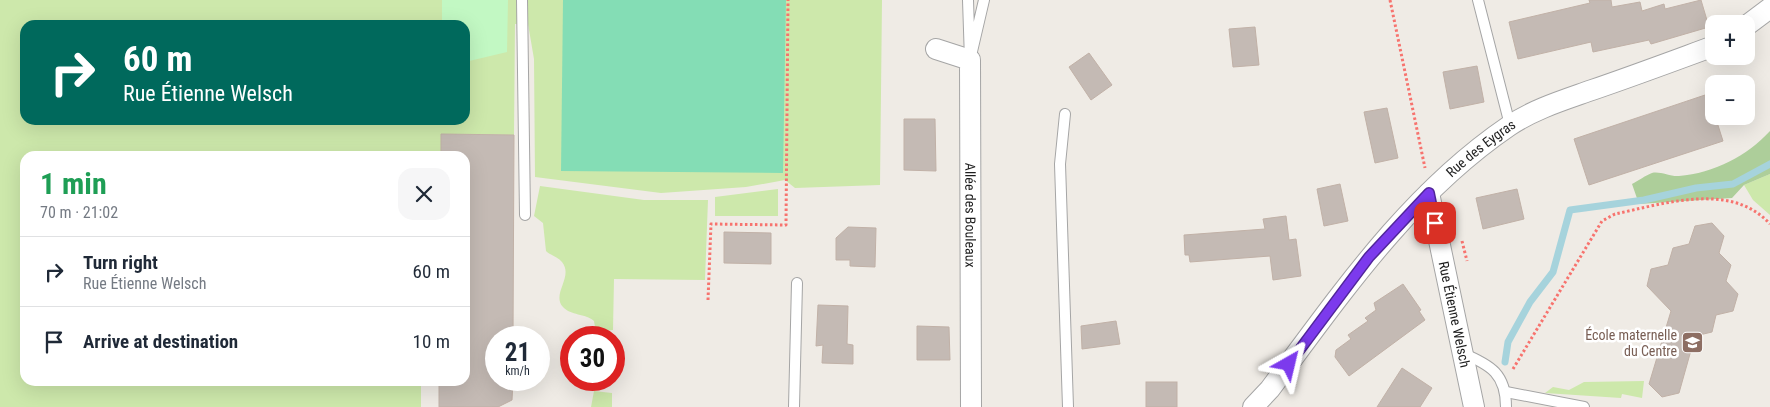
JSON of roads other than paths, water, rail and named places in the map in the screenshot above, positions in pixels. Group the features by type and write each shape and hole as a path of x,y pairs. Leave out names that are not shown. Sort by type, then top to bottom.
{"street":[{"path":"1755,19 1770,8"},
{"path":"936,48 970,60"},
{"name":"Rue des Eygras","path":"1253,407 1270,389 1369,257 1440,180 1510,125 1543,108 1705,49"},
{"name":"Allée des Bouleaux","path":"970,60 971,407"},
{"name":"Rue Étienne Welsch","path":"1429,193 1474,407"}],"lane":[{"path":"522,0 525,215"},
{"path":"968,0 970,60"},
{"path":"970,60 984,0"},
{"path":"1478,0 1510,125"},
{"path":"1065,114 1060,164 1068,407"},
{"path":"794,407 797,283"},
{"path":"1462,353 1486,363 1500,377 1506,392 1506,407"},
{"path":"1506,392 1584,407"}],"waterway":[{"path":"1505,362 1508,342 1530,302 1553,272 1570,210 1644,200 1696,188 1733,184 1770,164"}],"place":[{"name":"École maternelle du Centre","path":"1693,343"}]}
